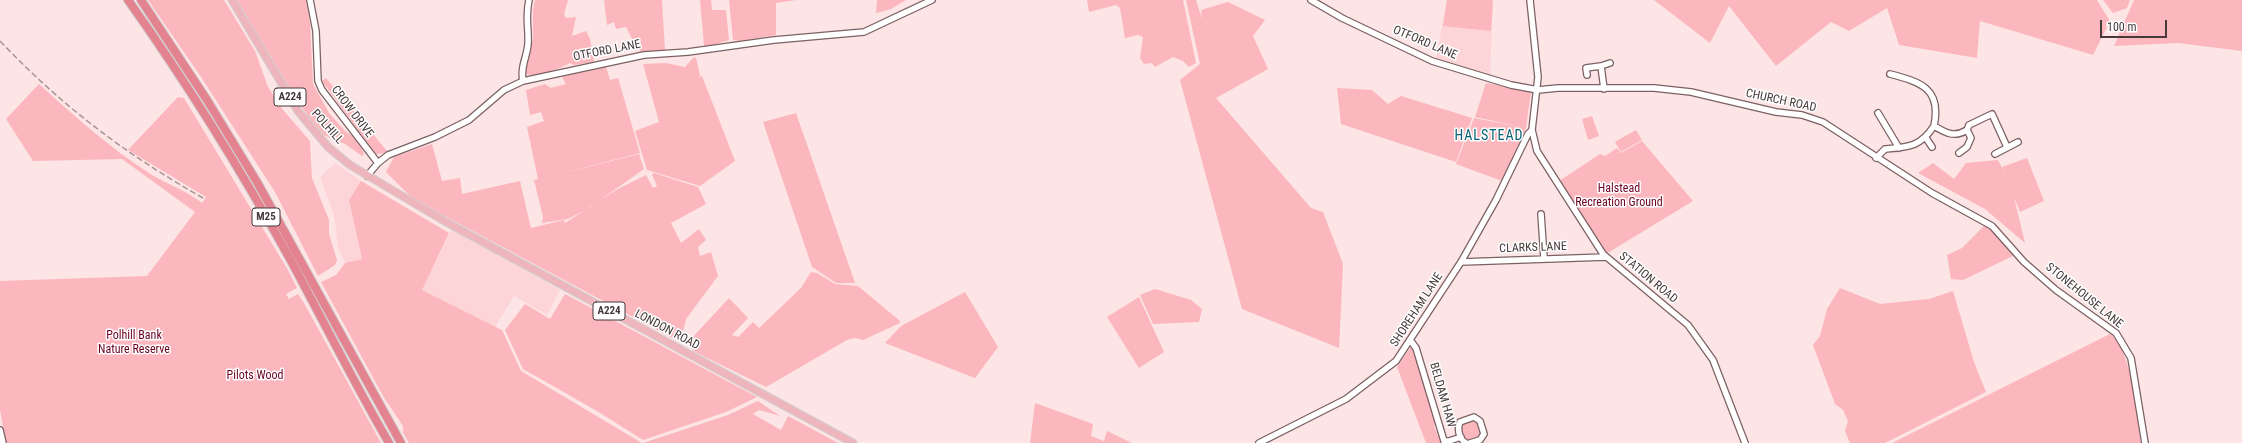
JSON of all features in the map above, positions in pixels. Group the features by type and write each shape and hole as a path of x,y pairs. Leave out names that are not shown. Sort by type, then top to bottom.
{"highway":[{"name":"M25","path":"128,0 191,93 245,181 389,443"},
{"name":"M25","path":"141,0 207,100 257,182 401,443"}],"main road":[{"name":"POLHILL","path":"232,0 259,49 306,121 335,153 367,176"},
{"name":"LONDON ROAD","path":"367,176 529,267 853,443"}],"street":[{"name":"CROW DRIVE","path":"310,0 316,31 318,81 322,90 378,163"},
{"path":"523,81 522,65 528,44 526,16 529,0"},
{"name":"OTFORD LANE","path":"367,176 378,163 388,155 424,142 469,120 504,90 523,81 644,55 688,52 774,40 864,32 880,26 932,0"},
{"name":"OTFORD LANE","path":"1311,0 1342,18 1432,61 1490,80 1538,90"},
{"path":"1530,0 1537,52 1538,90 1532,130"},
{"path":"1587,75 1586,68 1610,63"},
{"path":"1601,66 1604,89"},
{"path":"1876,158 1885,149 1912,147 1926,138 1934,126 1934,100 1927,88 1916,81 1890,74"},
{"name":"CHURCH ROAD","path":"1538,90 1566,88 1654,88 1684,91 1776,112 1802,115 1823,122 1876,158 1992,226 2024,262"},
{"path":"1878,113 1899,148"},
{"path":"1934,126 1948,134 1954,135 1967,130 1969,125 1992,114 2007,147"},
{"name":"STATION ROAD","path":"1532,130 1534,143 1539,155 1606,257 1688,325 1713,360 1746,443"},
{"name":"SHOREHAM LANE","path":"1259,443 1346,399 1396,362 1461,262 1496,200 1528,134 1532,130"},
{"path":"1959,153 1967,147 1971,138 1967,130"},
{"path":"1926,138 1932,147"},
{"path":"1995,154 2018,142"},
{"path":"1541,214 1544,258"},
{"name":"CLARKS LANE","path":"1461,262 1606,257"},
{"name":"STONEHOUSE LANE","path":"2024,262 2056,290 2116,333 2130,358 2144,443"},
{"name":"BELDAM HAW","path":"1410,340 1416,348 1444,441 1461,437"},
{"name":"BELDAM HAW","path":"1466,443 1461,437 1458,428 1460,422 1474,417 1478,418 1484,434 1483,438 1470,443"},
{"path":"0,430 3,443"}],"shaded area":[{"path":"1447,0 1493,0 1490,76 1436,59"},
{"path":"335,163 361,181 349,200 362,259 345,263 338,247 334,215 320,177"},
{"path":"452,229 560,290 547,315 514,296 495,327 421,290"}],"green space":[{"path":"148,0 224,0 255,51 268,87 283,110 310,141 312,178 329,220 329,234 337,260 335,265 318,276 275,192 201,77"},
{"path":"237,0 306,0 310,23 313,84 329,113 346,132 353,136 361,147 364,154 362,156 345,144 321,134 271,60"},
{"path":"535,0 568,0 564,14 566,18 576,17 572,36 586,31 590,39 594,62 574,65 570,63 554,70 535,75 525,73 533,39 533,10"},
{"path":"604,0 662,0 665,50 643,53 640,51 637,42 633,41 626,27 616,29 614,22 607,25"},
{"path":"700,0 711,0 712,10 726,10 729,40 706,47 704,46"},
{"path":"729,0 796,0 776,3 776,35 739,41 733,40"},
{"path":"877,0 906,0 891,9 876,13"},
{"path":"1087,0 1183,0 1196,63 1189,67 1183,61 1173,57 1155,67 1152,63 1144,64 1140,58 1143,37 1138,35 1125,38 1120,8 1116,5 1089,12"},
{"path":"1186,0 1196,0 1202,19 1201,10 1228,2 1265,20 1253,36 1268,69 1216,98 1311,208 1323,212 1343,264 1339,348 1242,309 1180,80 1200,64"},
{"path":"1447,0 1493,0 1491,31 1443,26"},
{"path":"1654,0 2097,0 2110,21 2093,55 1980,21 1977,58 1899,45 1887,8 1849,31 1831,22 1776,66 1729,6 1710,43"},
{"path":"2103,0 2130,0 2127,8 2113,13"},
{"path":"2134,0 2242,0 2242,51 2178,43 2114,46"},
{"path":"694,57 696,58 700,75 699,77 702,76 735,161 700,186 647,170 635,131 659,122 643,64 666,63 685,67"},
{"path":"606,67 610,80 618,78 640,153 547,177 639,154 644,169 589,208 568,219 542,223 543,217 534,180 538,179 527,127 544,121 541,112 530,115 526,90 545,84 551,88 566,84 562,77"},
{"path":"326,78 387,151 386,153 376,154 372,149 322,81"},
{"path":"1486,83 1531,92 1526,128 1475,117"},
{"path":"39,84 120,153 149,173 189,194 202,203 206,197 128,150 178,97 184,98 288,270 297,288 286,294 289,299 298,294 304,303 381,443 6,443 0,410 0,281 147,276 195,212 122,159 33,161 6,119"},
{"path":"1337,88 1372,90 1388,104 1401,96 1472,118 1456,162 1341,124"},
{"path":"796,113 855,283 836,283 812,267 763,122"},
{"path":"1592,116 1599,136 1588,140 1582,119"},
{"path":"1474,118 1526,128 1502,181 1456,164"},
{"path":"1636,130 1642,140 1621,152 1615,142"},
{"name":"Halstead Recreation Ground","path":"1642,141 1693,201 1606,254 1559,181 1600,154 1605,156 1617,148 1621,153"},
{"path":"432,144 442,181 460,178 462,194 520,181 531,228 564,220 565,223 616,190 646,175 653,188 657,186 652,175 654,173 698,187 706,204 671,223 681,243 699,229 706,240 698,247 700,256 711,252 718,276 686,319 683,332 676,340 413,199 386,172 394,157"},
{"path":"2027,158 2044,201 2020,212 2014,197 2025,243 1985,209 1918,173 1933,163 1954,179 1966,163 1998,160 2005,174 2002,167"},
{"path":"361,181 449,233 422,290 502,330 521,371 642,443 409,443 403,433 403,426 383,396 321,282 336,275 345,263 362,259 349,200"},
{"path":"1986,224 2015,255 1963,280 1951,279 1947,255 1962,248"},
{"path":"811,272 817,273 835,284 858,286 900,321 900,323 863,340 855,338 847,340 766,387 693,351 691,339 729,298 748,318 732,335 738,337 753,322 759,328 801,288"},
{"path":"1840,288 1880,304 1929,299 1953,291 1974,362 1986,392 1885,443 1850,443 1845,431 1848,421 1843,410 1835,404 1813,345 1820,336 1827,309"},
{"path":"1155,289 1191,300 1202,309 1199,322 1153,324 1140,295"},
{"path":"965,292 998,347 975,378 885,343 901,326"},
{"path":"565,294 757,397 726,412 643,440 597,411 523,369 505,330 525,304 550,319"},
{"path":"1139,297 1164,352 1139,368 1107,317"},
{"path":"2110,334 2124,354 2128,368 2135,401 2141,443 1892,443"},
{"path":"1413,344 1437,420 1434,426 1441,443 1426,443 1397,367"},
{"path":"758,401 780,416 759,410 753,414 781,430 788,416 838,443 643,443 728,415"},
{"path":"1035,403 1093,424 1091,436 1104,441 1107,431 1132,443 1030,443"},
{"path":"1467,421 1475,421 1481,427 1481,435 1475,441 1467,441 1461,435 1461,427"}],"railway":[{"path":"0,41 71,108 147,164 203,198"}],"district":[{"name":"HALSTEAD","path":"1489,136"}],"park label":[{"name":"Polhill Bank Nature Reserve","path":"134,343"},
{"name":"Pilots Wood","path":"255,376"}]}
